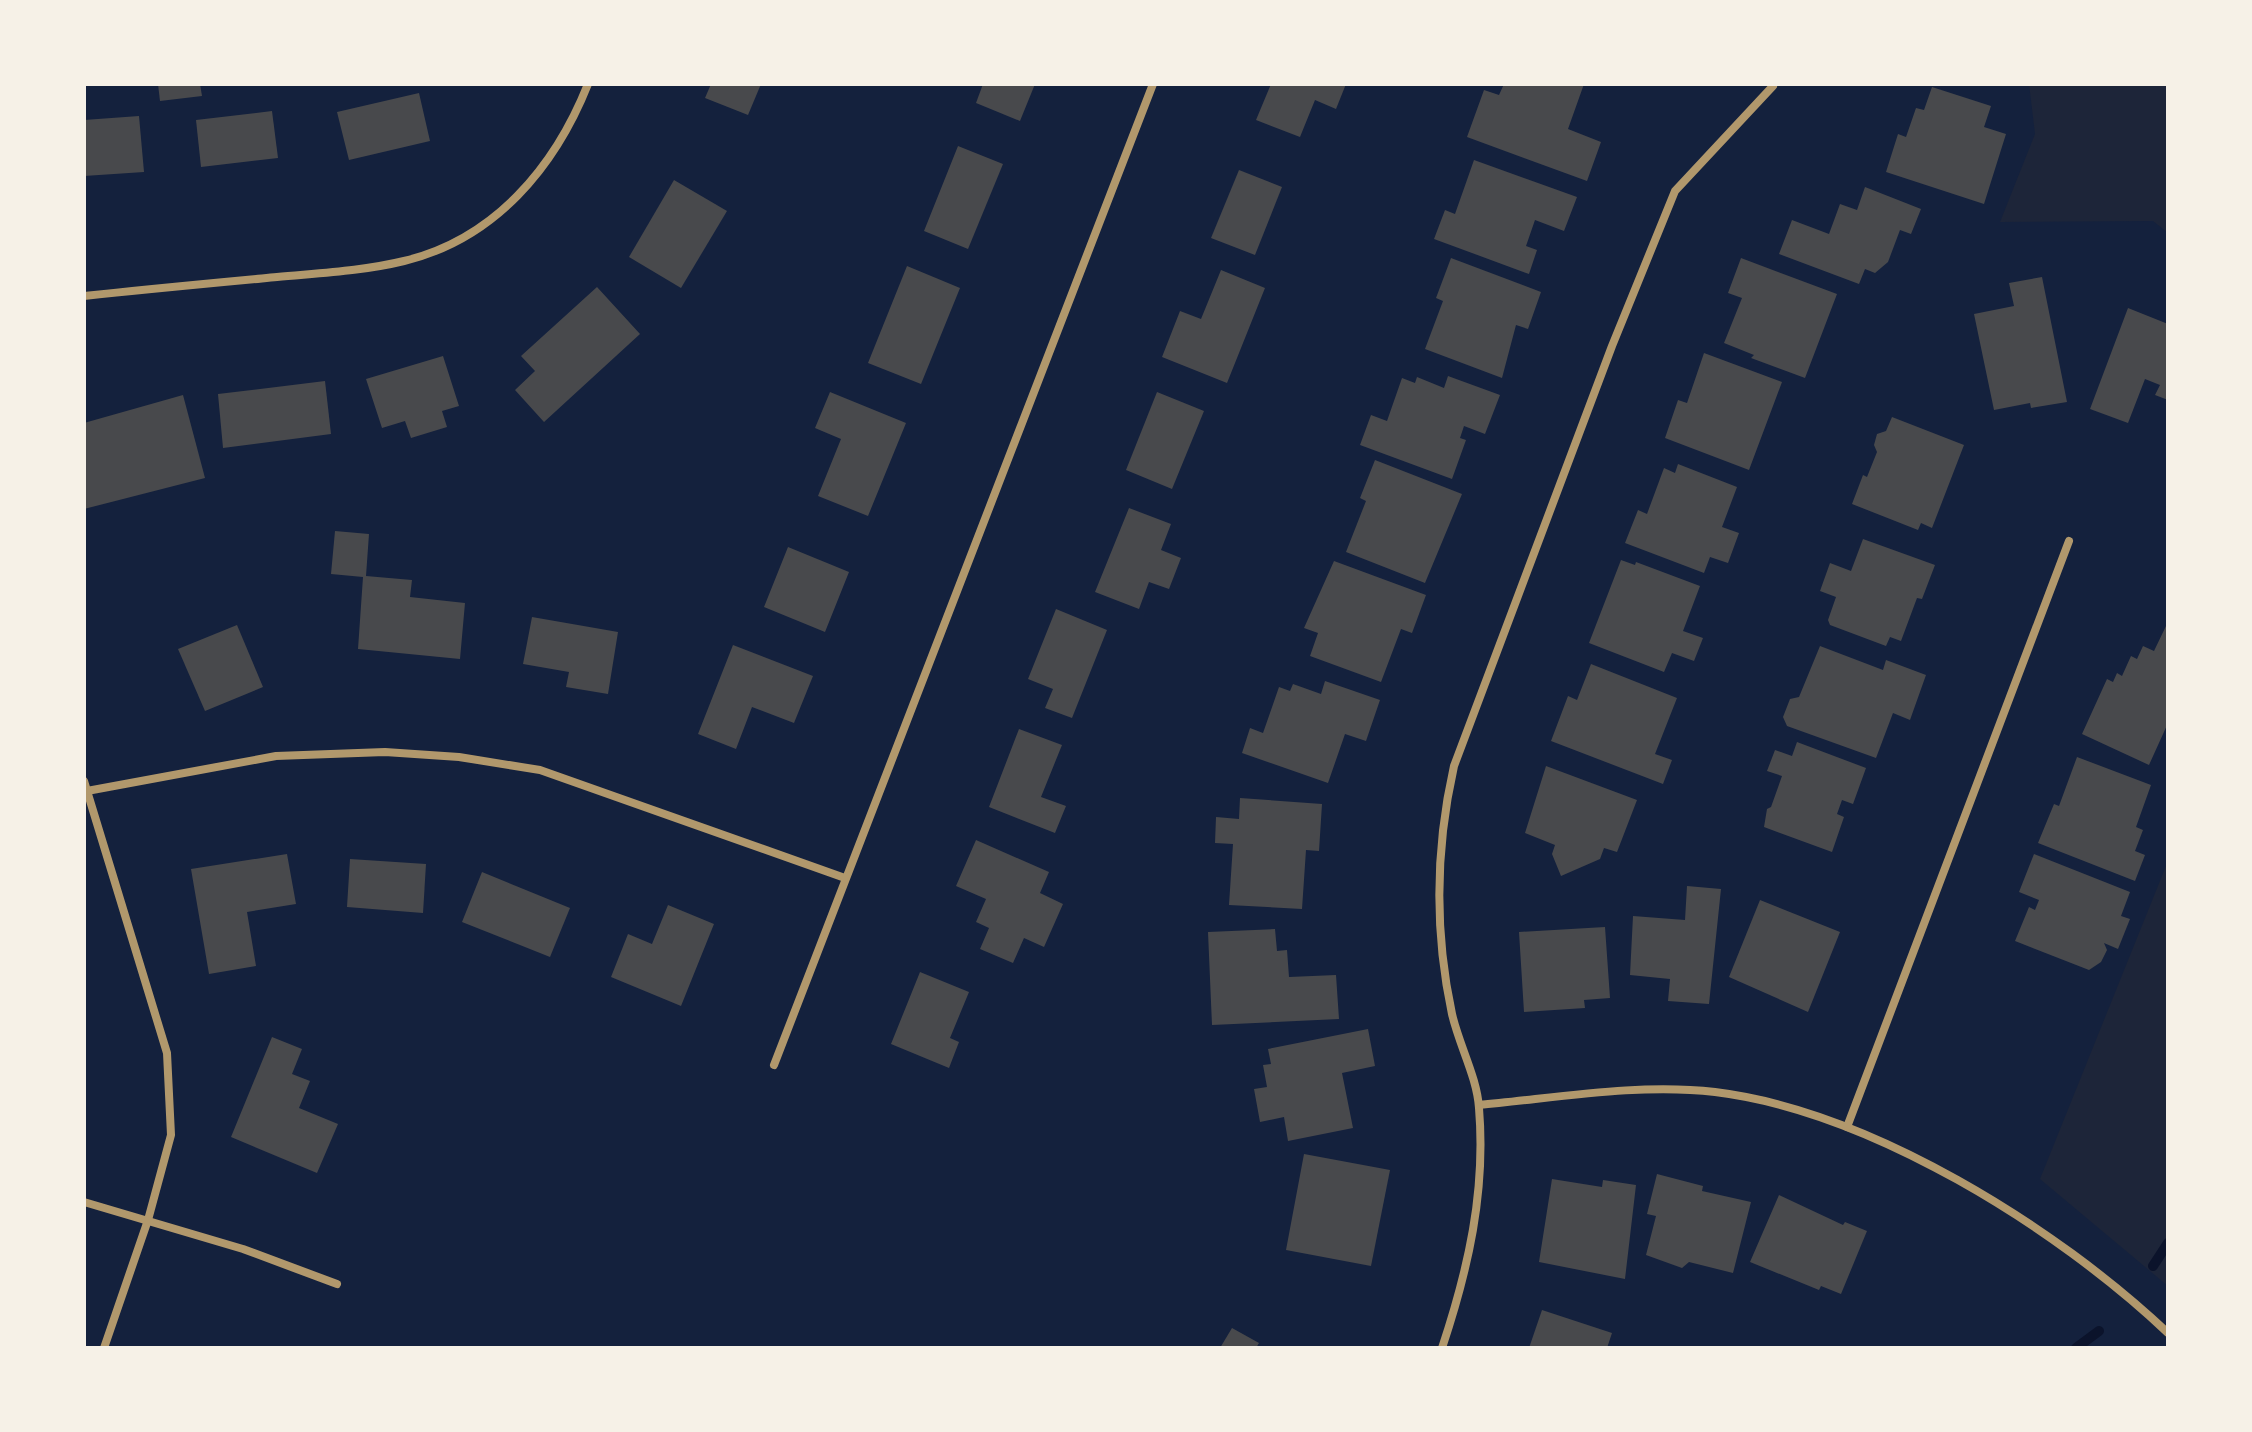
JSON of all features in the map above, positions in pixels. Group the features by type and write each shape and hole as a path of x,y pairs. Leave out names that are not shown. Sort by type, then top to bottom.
{"street":[{"path":"84,296 343,270 404,261 453,243 494,218 551,159 574,120 588,84"},
{"path":"774,1065 1153,84"},
{"path":"1442,1348 1457,1304 1478,1213 1479,1105 1453,1019 1438,923 1442,818 1454,766 1607,358 1675,191 1773,86"},
{"path":"1847,1127 2069,541"},
{"path":"87,791 276,756 385,752 459,757 540,770 845,878"},
{"path":"84,781 167,1053 171,1135 148,1220 104,1348"},
{"path":"1479,1105 1653,1090 1714,1092 1779,1105 1847,1127 1914,1157 2036,1229 2107,1281 2168,1333"},
{"path":"84,1202 243,1249 337,1284"}],"shaded area":[{"path":"2029,84 2168,84 2168,233 2153,221 2000,222 2035,134"},
{"path":"2168,861 2168,1286 2040,1179"}],"building":[{"path":"158,84 200,84 202,96 160,101"},
{"path":"711,84 761,84 748,115 705,98"},
{"path":"983,84 1035,84 1020,121 976,103"},
{"path":"1271,84 1346,84 1336,109 1315,100 1300,137 1256,120"},
{"path":"1504,84 1584,84 1568,129 1601,142 1587,181 1467,137 1484,90 1499,95"},
{"path":"1932,87 1991,106 1984,127 2006,134 1984,204 1886,172 1898,134 1906,137 1916,108 1924,110"},
{"path":"419,93 430,141 349,160 337,112"},
{"path":"272,111 278,158 201,167 196,120"},
{"path":"139,116 144,172 84,176 84,120"},
{"path":"958,146 1003,164 968,249 924,231"},
{"path":"1474,160 1577,197 1564,231 1535,220 1526,246 1537,250 1529,274 1434,239 1445,210 1455,214"},
{"path":"1239,170 1282,187 1255,255 1211,238"},
{"path":"674,180 727,211 681,288 629,257"},
{"path":"1865,187 1921,209 1911,234 1900,230 1888,262 1875,273 1865,269 1859,284 1779,254 1792,220 1829,234 1840,204 1857,210"},
{"path":"1451,258 1541,292 1528,329 1516,325 1502,378 1425,349 1443,301 1436,298"},
{"path":"1741,258 1837,294 1805,378 1751,358 1754,355 1724,343 1742,298 1728,293"},
{"path":"907,266 960,288 921,384 868,363"},
{"path":"1221,270 1265,288 1227,383 1162,357 1180,311 1201,319"},
{"path":"2042,277 2067,402 2031,408 2030,403 1994,410 1974,314 2014,306 2009,283"},
{"path":"597,287 640,334 544,422 515,390 535,371 521,356"},
{"path":"2128,308 2168,324 2168,400 2155,395 2160,385 2145,379 2128,423 2090,409"},
{"path":"1704,353 1782,382 1749,470 1665,438 1678,400 1687,403"},
{"path":"443,356 459,406 442,411 447,427 411,438 405,421 382,428 366,379"},
{"path":"1448,376 1500,395 1485,434 1464,426 1460,438 1466,440 1452,479 1360,445 1371,415 1387,421 1402,378 1415,383 1417,377 1444,388"},
{"path":"325,381 331,434 223,448 218,394"},
{"path":"830,392 906,423 868,516 818,496 841,439 815,428"},
{"path":"1157,392 1204,411 1172,489 1126,470"},
{"path":"183,395 205,478 84,509 84,423"},
{"path":"1892,417 1964,445 1932,528 1921,523 1918,530 1852,504 1863,475 1867,477 1877,452 1874,445 1877,434 1886,431"},
{"path":"1375,460 1462,494 1425,583 1346,552 1366,501 1360,498"},
{"path":"1678,464 1737,487 1722,527 1739,533 1728,563 1710,557 1704,573 1625,543 1638,510 1647,514 1664,468 1675,473"},
{"path":"1129,508 1171,524 1161,550 1181,558 1169,589 1149,582 1139,609 1095,592"},
{"path":"335,531 369,534 366,576 412,580 410,597 465,603 460,659 358,649 363,577 331,574"},
{"path":"1863,539 1935,565 1922,599 1917,598 1901,641 1890,637 1886,646 1830,625 1828,620 1836,597 1820,591 1830,563 1851,571"},
{"path":"788,547 849,572 825,632 764,607"},
{"path":"1621,560 1635,565 1636,562 1700,586 1683,631 1703,638 1694,661 1672,653 1664,672 1589,643"},
{"path":"1334,561 1426,595 1412,633 1401,629 1381,682 1310,656 1318,633 1304,628"},
{"path":"1056,609 1107,630 1072,718 1045,708 1053,689 1028,679"},
{"path":"532,617 618,632 608,694 566,687 569,672 523,664"},
{"path":"237,625 263,687 205,711 178,649"},
{"path":"2166,626 2168,723 2149,765 2082,734 2107,679 2113,682 2117,673 2122,676 2131,656 2137,659 2143,646 2154,651"},
{"path":"733,645 813,676 794,723 752,707 736,749 698,734"},
{"path":"1820,646 1883,670 1886,660 1926,675 1910,720 1893,713 1876,758 1787,726 1783,717 1790,699 1799,697"},
{"path":"1591,664 1677,698 1655,754 1672,760 1663,784 1551,741 1568,696 1577,700"},
{"path":"1325,681 1380,700 1366,741 1345,734 1328,783 1242,753 1250,728 1263,733 1279,687 1290,691 1293,684 1321,694"},
{"path":"1019,729 1062,745 1041,797 1066,806 1055,833 989,807"},
{"path":"1797,742 1866,768 1853,804 1842,800 1837,814 1844,817 1832,852 1764,827 1767,809 1771,807 1782,776 1767,771 1775,750 1792,756"},
{"path":"2077,757 2151,785 2136,827 2143,830 2135,851 2145,855 2135,881 2038,843 2054,804 2059,806"},
{"path":"1546,766 1637,800 1617,852 1604,848 1600,859 1561,876 1552,854 1555,845 1525,833"},
{"path":"1240,798 1322,804 1319,851 1306,850 1302,909 1229,905 1233,844 1215,843 1216,817 1239,819"},
{"path":"976,840 1049,872 1040,893 1063,904 1044,947 1024,938 1013,963 980,949 989,928 976,922 986,899 956,886"},
{"path":"287,854 296,904 247,912 256,966 209,974 191,869"},
{"path":"2034,854 2130,892 2121,916 2130,919 2118,949 2104,943 2107,950 2101,962 2089,970 2015,941 2029,907 2035,910 2039,900 2019,892"},
{"path":"350,859 426,864 423,913 347,907"},
{"path":"482,872 570,908 550,957 462,922"},
{"path":"1687,886 1721,889 1709,1004 1668,1001 1670,979 1630,975 1633,916 1685,920"},
{"path":"1760,900 1840,932 1808,1012 1729,977"},
{"path":"668,905 714,924 681,1006 611,977 628,934 652,944"},
{"path":"1605,927 1610,998 1584,1000 1585,1008 1524,1012 1519,932"},
{"path":"1275,929 1277,951 1287,950 1289,977 1336,975 1339,1019 1212,1025 1208,932"},
{"path":"920,972 969,992 950,1038 959,1042 949,1068 891,1044"},
{"path":"1368,1029 1375,1066 1342,1073 1353,1128 1288,1141 1284,1117 1260,1122 1254,1089 1267,1087 1263,1065 1271,1064 1268,1049"},
{"path":"272,1037 302,1049 292,1074 310,1081 299,1108 338,1124 317,1173 231,1137"},
{"path":"1304,1154 1390,1170 1371,1266 1286,1250"},
{"path":"1657,1174 1703,1186 1702,1191 1751,1202 1733,1273 1689,1262 1682,1268 1646,1255 1656,1216 1647,1214"},
{"path":"1552,1179 1602,1187 1603,1180 1636,1185 1625,1279 1539,1262"},
{"path":"1779,1195 1843,1225 1845,1222 1867,1231 1841,1294 1821,1286 1819,1290 1750,1262"},
{"path":"1542,1310 1612,1333 1607,1348 1529,1348"},
{"path":"1232,1328 1259,1343 1256,1348 1220,1348"}],"waterway":[{"path":"2153,1266 2168,1243"},
{"path":"2076,1348 2099,1331"}]}
